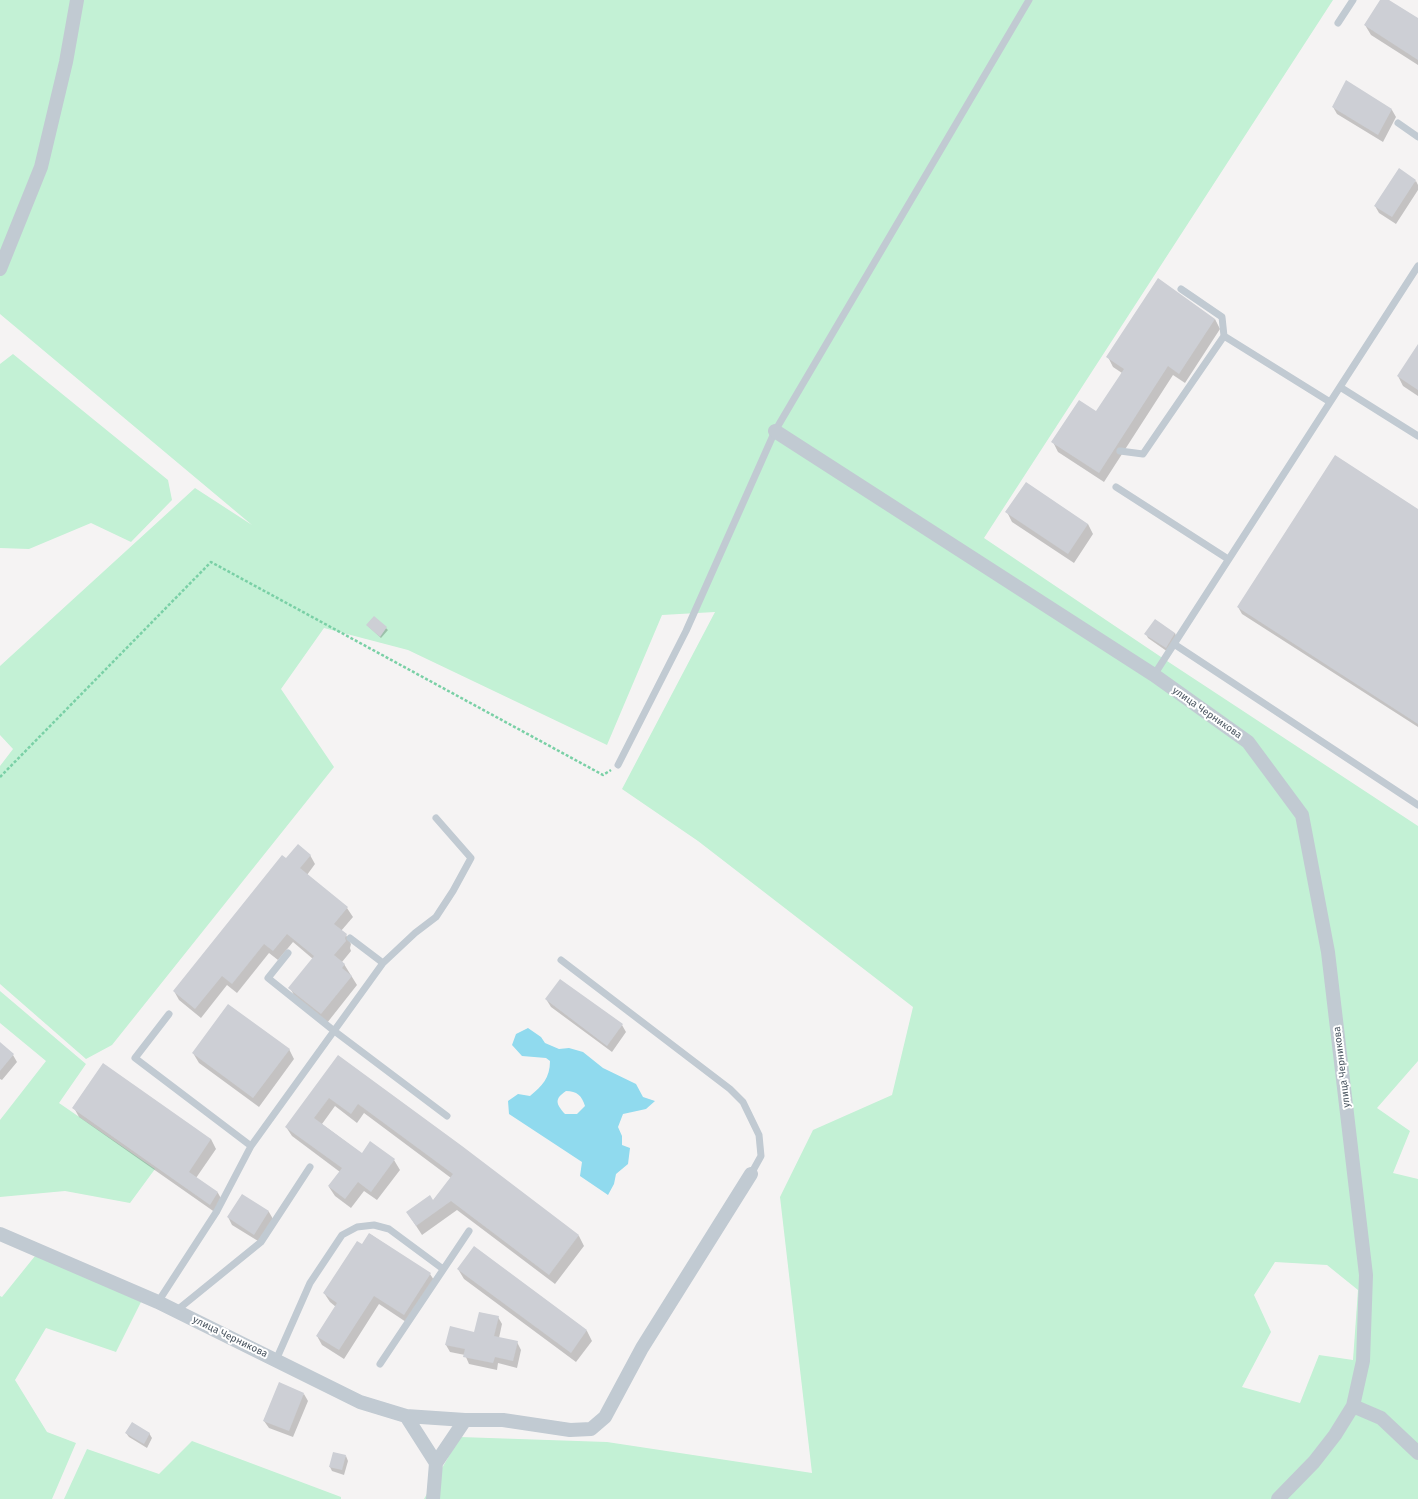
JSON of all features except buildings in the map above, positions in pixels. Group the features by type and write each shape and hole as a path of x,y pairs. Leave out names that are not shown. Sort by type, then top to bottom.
{"street":[{"path":"0,269 41,167 66,62 77,0"},
{"name":"улица Черникова","path":"775,431 1154,675 1248,742 1302,815 1328,952 1366,1275 1363,1361 1353,1406 1335,1435 1314,1462 1278,1499"},
{"name":"улица Черникова","path":"0,1234 158,1302 360,1402 406,1416 465,1420 503,1420 570,1430 591,1428 605,1417 642,1348 750,1174"},
{"path":"1353,1406 1381,1418 1418,1453"},
{"path":"406,1416 436,1463"},
{"path":"433,1499 436,1463 465,1420"}],"lane":[{"path":"618,765 686,631 775,431 1029,0"},
{"path":"1338,23 1353,0"},
{"path":"1398,123 1418,137"},
{"path":"1154,675 1418,266"},
{"path":"1120,451 1143,454 1224,336 1222,317 1181,289"},
{"path":"1224,336 1330,402"},
{"path":"1340,387 1418,436"},
{"path":"1116,487 1228,559"},
{"path":"1174,644 1418,806"},
{"path":"158,1302 217,1211 251,1146 333,1030 383,963 436,917 453,891 471,858 436,818"},
{"path":"350,938 383,963"},
{"path":"288,953 268,978 333,1030 447,1116"},
{"path":"561,960 730,1089 743,1102 759,1135 761,1156 750,1174"},
{"path":"169,1014 135,1058 251,1146"},
{"path":"176,1311 261,1242 310,1167"},
{"path":"276,1360 310,1283 342,1235 357,1227 374,1225 389,1229 444,1269"},
{"path":"380,1364 468,1232"}],"path":[{"path":"0,777 211,562 603,775 618,765"}],"green space":[{"path":"0,0 1333,0 984,538 1164,659 1418,826 1418,1061 1377,1108 1410,1131 1393,1173 1418,1179 1418,1499 424,1499 460,1437 607,1442 812,1473 780,1197 813,1130 892,1095 913,1007 698,841 622,789 715,612 662,615 607,745 408,650 324,628 281,689 334,767 112,1045 86,1059 0,984 0,766 13,749 0,735 0,666 195,488 252,525 0,314","holes":["1275,1262 1327,1265 1358,1290 1353,1360 1319,1355 1300,1403 1242,1387 1271,1332 1254,1295"]},
{"path":"13,354 168,480 172,500 131,542 91,523 29,549 0,548 0,364"},
{"path":"0,991 86,1064 59,1103 155,1169 130,1203 65,1191 0,1197 0,1120 46,1061 0,1023"},
{"path":"35,1256 142,1300 116,1352 46,1328 15,1380 47,1432 76,1443 52,1499 0,1499 0,1296 2,1297"},
{"path":"192,1441 341,1497 341,1499 64,1499 87,1449 159,1474"}],"water":[{"path":"528,1028 541,1037 545,1043 559,1049 569,1048 583,1052 603,1068 636,1084 643,1097 655,1101 646,1109 623,1114 618,1127 622,1136 622,1145 630,1148 628,1164 616,1174 614,1184 608,1195 580,1176 582,1162 509,1114 508,1101 518,1094 530,1096 538,1089 547,1077 550,1067 550,1061 546,1058 522,1056 512,1045 516,1034","holes":["566,1091 576,1093 582,1099 585,1106 577,1114 565,1114 558,1104 558,1099"]}]}
